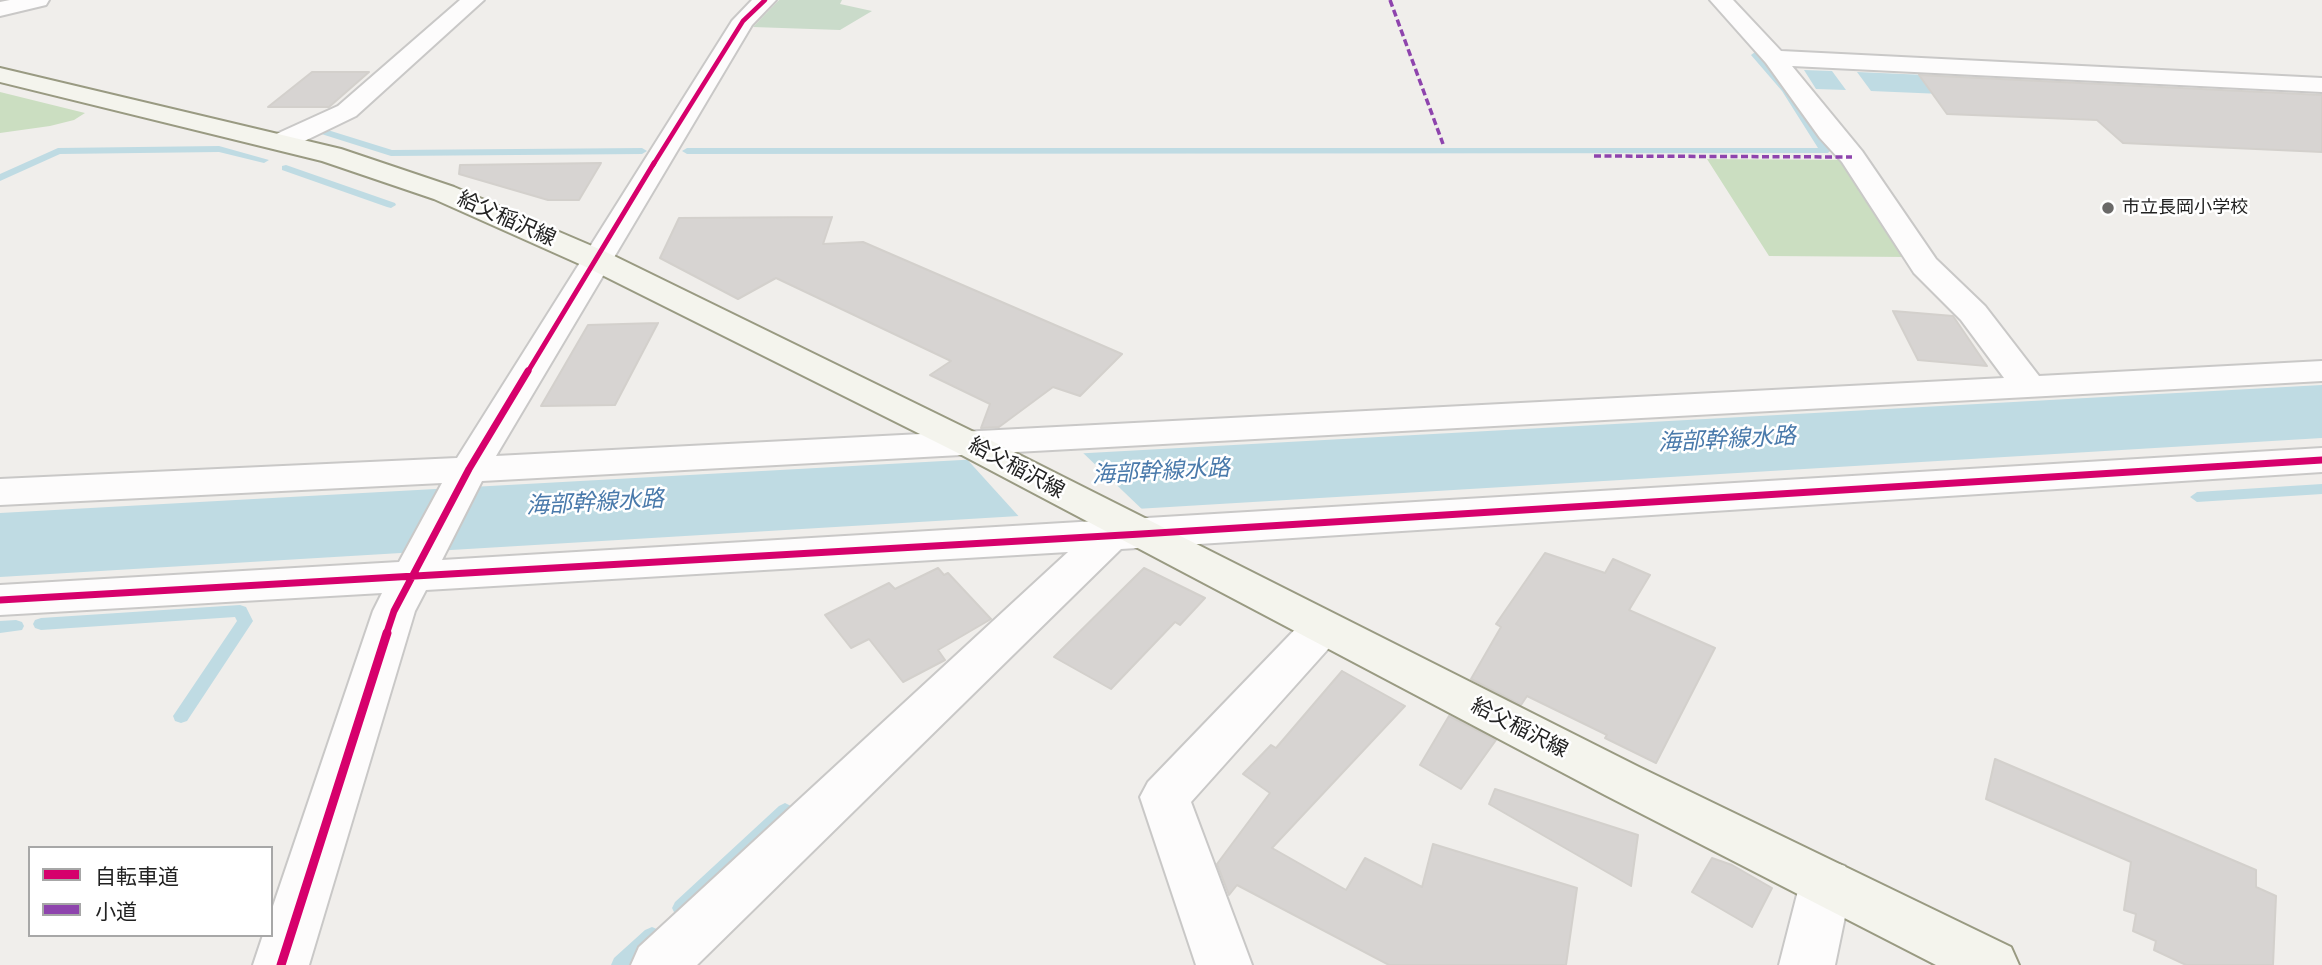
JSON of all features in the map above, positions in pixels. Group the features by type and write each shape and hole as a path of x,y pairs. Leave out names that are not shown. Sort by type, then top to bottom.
{"main road":[{"name":"給父稲沢線","path":"0,75 331,155 444,193 595,259 980,449 1119,529 1322,628 1991,965"}],"street":[{"path":"0,9 38,0"},
{"path":"281,142 347,111 473,0"},
{"path":"281,965 394,611 466,476 595,259 743,21 765,0"},
{"path":"1721,0 1774,58 1829,132 1852,156 1925,266 1973,313 2030,388"},
{"path":"1774,58 2322,85"},
{"path":"0,492 466,476 2322,371"},
{"path":"0,600 418,567 2322,460"},
{"path":"659,965 1119,529"},
{"path":"1223,965 1165,797 1322,628"},
{"path":"1807,965 1826,883"}],"green space":[{"path":"779,0 842,0 840,4 872,11 840,30 753,27"},
{"path":"0,92 85,113 74,120 50,126 0,133"},
{"path":"1707,159 1845,160 1910,257 1769,256"}],"water":[{"path":"1804,70 1832,71 1846,90 1816,89"},
{"path":"1857,72 1972,77 1989,96 1871,91"},
{"name":"海部幹線水路","path":"2322,385 2322,438 0,577 0,513"}],"pier":[{"path":"1080,450 1146,513 1022,520 964,456"}],"building":[{"path":"312,72 369,72 329,107 268,107"},
{"path":"1919,75 2322,95 2322,152 2123,143 2097,120 1947,114"},
{"path":"601,163 579,200 548,200 459,174 460,165"},
{"path":"832,217 823,244 863,242 1122,354 1080,396 1053,387 999,427 981,428 990,404 930,375 951,361 776,278 738,299 660,258 679,218"},
{"path":"1893,311 1953,316 1987,366 1918,360"},
{"path":"658,323 615,405 541,406 588,325"},
{"path":"1545,553 1605,573 1613,559 1650,575 1629,610 1715,648 1656,763 1605,738 1607,735 1527,696 1521,705 1471,679 1501,627 1496,624"},
{"path":"938,568 944,575 948,573 991,619 938,650 945,660 903,682 869,639 851,648 825,615 889,583 895,589"},
{"path":"1144,568 1205,598 1180,625 1175,622 1111,689 1054,657"},
{"path":"1342,671 1405,706 1272,848 1346,890 1365,858 1422,887 1433,844 1577,888 1566,965 1389,965 1237,885 1229,895 1217,864 1270,793 1243,774 1271,745 1276,748"},
{"path":"1449,716 1496,740 1461,789 1420,765"},
{"path":"1995,759 2256,870 2256,887 2276,896 2273,965 2186,965 2154,950 2156,941 2133,931 2136,914 2124,910 2131,862 1986,799"},
{"path":"1495,789 1638,835 1631,886 1489,804"},
{"path":"1712,858 1732,865 1772,888 1752,927 1692,892"}],"waterway":[{"path":"687,151 1825,151 1786,90 1755,55"},
{"path":"318,130 391,153 642,151"},
{"path":"0,178 58,151 219,149 264,160"},
{"path":"286,168 391,205"},
{"path":"2197,497 2322,489"},
{"path":"41,624 240,611 245,621 181,716"},
{"path":"0,627 16,626"},
{"path":"682,908 785,811"},
{"path":"621,965 652,936"}],"marked path":[{"path":"1390,0 1443,144"},
{"path":"1594,156 1852,157"}],"cycle path":[{"path":"281,965 394,611 469,469 595,259 743,21 765,0"},
{"path":"0,600 1141,534 2322,460"}],"place":[{"name":"市立長岡小学校","path":"2108,208"}]}
